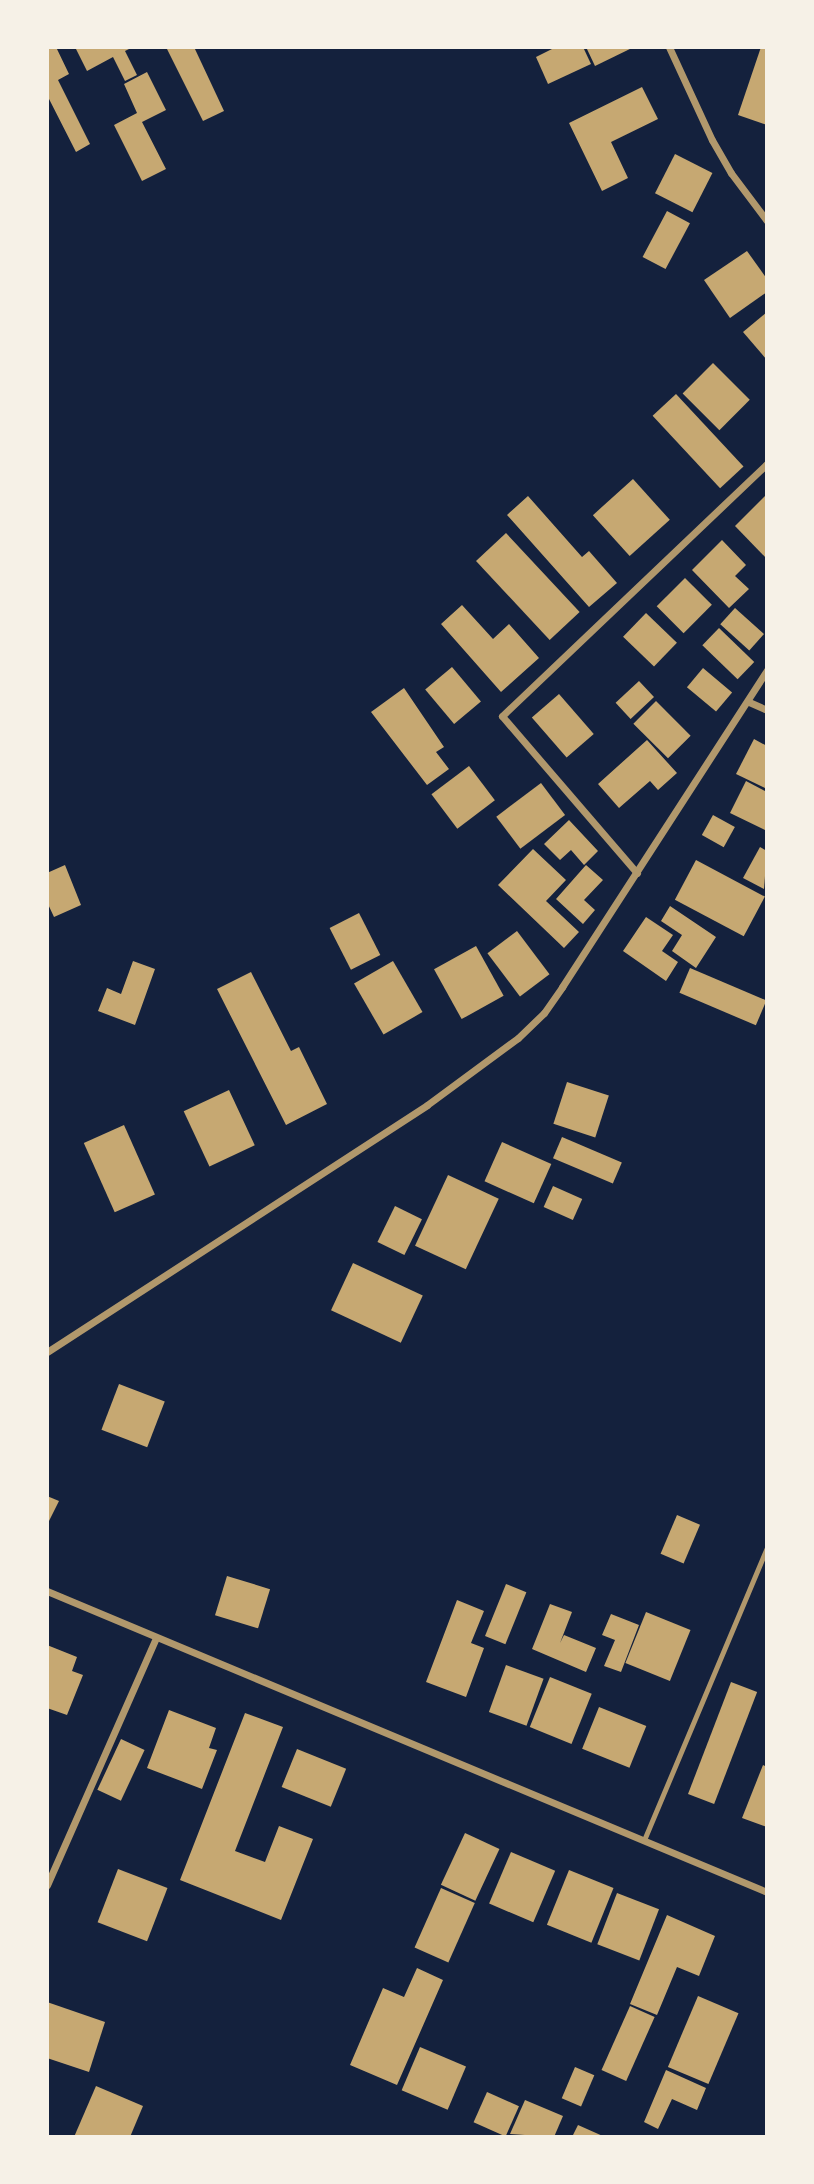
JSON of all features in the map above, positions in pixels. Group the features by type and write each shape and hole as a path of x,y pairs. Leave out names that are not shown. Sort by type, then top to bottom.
{"street":[{"path":"669,47 712,140 767,221"},
{"path":"637,873 502,716 767,464"},
{"path":"47,1352 454,1087 518,1038 544,1013 562,987 749,702 767,670"},
{"path":"749,702 767,710"},
{"path":"47,1591 767,1892"},
{"path":"47,1885 156,1637"}],"lane":[{"path":"644,1840 767,1547"}],"building":[{"path":"47,47 56,47 69,74 58,80 90,144 76,152 47,95"},
{"path":"75,47 133,47 125,51 137,75 125,81 113,57 87,71"},
{"path":"166,47 194,47 224,111 203,121"},
{"path":"556,47 583,47 591,64 548,84 536,57"},
{"path":"586,47 634,47 595,66"},
{"path":"761,47 767,47 767,125 738,115"},
{"path":"147,72 166,110 142,122 166,169 142,181 114,125 137,113 124,84"},
{"path":"642,87 658,119 611,142 628,178 602,191 569,123"},
{"path":"675,154 712,173 692,212 655,193"},
{"path":"667,211 690,223 666,269 643,257"},
{"path":"747,251 767,279 767,292 730,318 704,280"},
{"path":"767,312 767,360 743,332"},
{"path":"713,363 750,400 719,430 683,393"},
{"path":"676,394 744,466 720,488 653,416"},
{"path":"633,479 670,520 630,556 593,515"},
{"path":"767,494 767,559 735,526"},
{"path":"528,496 582,557 589,551 617,583 589,607 507,515"},
{"path":"506,533 580,612 550,640 476,561"},
{"path":"722,540 746,565 735,576 749,589 729,608 692,570"},
{"path":"685,578 712,605 684,633 657,606"},
{"path":"462,605 493,639 509,624 539,658 501,692 441,624"},
{"path":"735,608 764,634 749,650 720,624"},
{"path":"646,613 677,643 654,667 623,637"},
{"path":"719,628 754,662 738,679 702,645"},
{"path":"452,667 481,701 454,724 425,689"},
{"path":"703,668 732,692 716,712 687,687"},
{"path":"639,681 654,697 631,719 616,703"},
{"path":"404,688 444,747 436,752 449,769 427,785 371,712"},
{"path":"559,694 594,734 567,758 532,718"},
{"path":"656,701 691,736 668,758 633,724"},
{"path":"754,739 767,746 767,789 736,774"},
{"path":"647,740 677,773 658,790 650,781 619,808 598,784"},
{"path":"469,766 495,800 457,829 431,794"},
{"path":"746,781 767,792 767,831 730,813"},
{"path":"541,783 565,815 520,849 496,817"},
{"path":"713,815 735,827 724,847 702,835"},
{"path":"569,820 598,851 584,865 571,850 560,860 544,844"},
{"path":"760,847 767,851 764,889 743,878"},
{"path":"533,849 566,880 546,901 579,932 564,948 498,885"},
{"path":"696,860 765,897 744,936 675,900"},
{"path":"65,865 81,905 54,917 47,902 47,873"},
{"path":"586,865 603,880 584,900 595,910 583,924 556,899"},
{"path":"670,906 716,937 696,968 672,951 682,935 661,921"},
{"path":"359,913 380,955 351,970 330,928"},
{"path":"646,917 673,935 662,951 678,962 666,981 623,951"},
{"path":"517,931 549,974 520,996 487,953"},
{"path":"476,946 504,996 462,1019 434,969"},
{"path":"133,961 155,969 135,1025 98,1011 107,988 121,994"},
{"path":"393,961 422,1012 384,1035 354,984"},
{"path":"690,968 766,1000 756,1025 679,993"},
{"path":"251,972 291,1051 299,1047 327,1104 286,1125 217,989"},
{"path":"567,1082 609,1096 595,1137 553,1124"},
{"path":"229,1090 255,1145 209,1166 184,1111"},
{"path":"124,1125 155,1194 115,1212 84,1143"},
{"path":"562,1137 622,1162 613,1184 553,1158"},
{"path":"502,1142 551,1164 534,1203 485,1181"},
{"path":"448,1175 499,1199 466,1269 415,1246"},
{"path":"553,1186 582,1199 573,1220 544,1207"},
{"path":"395,1206 422,1219 404,1255 377,1242"},
{"path":"353,1263 423,1296 401,1343 331,1310"},
{"path":"119,1384 165,1402 147,1447 101,1430"},
{"path":"47,1496 59,1501 47,1525"},
{"path":"677,1515 700,1525 684,1563 661,1554"},
{"path":"227,1576 270,1589 258,1628 215,1615"},
{"path":"506,1584 526,1592 505,1644 485,1636"},
{"path":"457,1600 484,1611 471,1643 484,1648 466,1697 426,1682"},
{"path":"550,1604 572,1612 560,1643 564,1635 596,1648 586,1672 532,1649"},
{"path":"646,1612 691,1630 670,1681 625,1663"},
{"path":"611,1614 639,1625 621,1672 604,1666 615,1640 602,1635"},
{"path":"47,1645 77,1657 72,1671 83,1675 67,1715 47,1708"},
{"path":"506,1665 544,1679 526,1726 489,1712"},
{"path":"550,1677 592,1694 571,1744 530,1727"},
{"path":"731,1682 757,1692 714,1804 688,1794"},
{"path":"599,1707 646,1726 629,1768 582,1749"},
{"path":"169,1710 216,1728 209,1748 217,1750 202,1789 147,1768"},
{"path":"245,1713 283,1727 235,1851 265,1862 279,1826 313,1839 281,1920 180,1880"},
{"path":"121,1739 145,1750 121,1801 97,1790"},
{"path":"297,1749 346,1769 331,1807 282,1787"},
{"path":"763,1765 767,1767 767,1827 742,1818"},
{"path":"465,1833 499,1849 475,1901 441,1885"},
{"path":"511,1852 555,1871 533,1922 489,1904"},
{"path":"118,1869 167,1888 147,1941 98,1922"},
{"path":"569,1870 614,1888 591,1943 547,1925"},
{"path":"441,1888 475,1903 448,1962 415,1947"},
{"path":"617,1893 659,1909 639,1960 597,1944"},
{"path":"667,1915 715,1936 699,1976 677,1967 657,2015 630,2004"},
{"path":"417,1968 443,1980 397,2085 350,2065 383,1988 404,1997"},
{"path":"698,1996 739,2013 708,2084 668,2067"},
{"path":"47,2002 105,2022 89,2072 47,2058"},
{"path":"630,2006 655,2017 626,2081 602,2070"},
{"path":"420,2047 466,2067 448,2110 402,2090"},
{"path":"575,2067 594,2075 581,2107 562,2098"},
{"path":"666,2070 706,2088 697,2110 672,2099 658,2129 644,2122"},
{"path":"96,2086 143,2106 130,2137 74,2137"},
{"path":"487,2092 519,2106 506,2136 474,2122"},
{"path":"525,2100 563,2116 554,2137 510,2134"},
{"path":"578,2125 605,2137 572,2137"}]}
